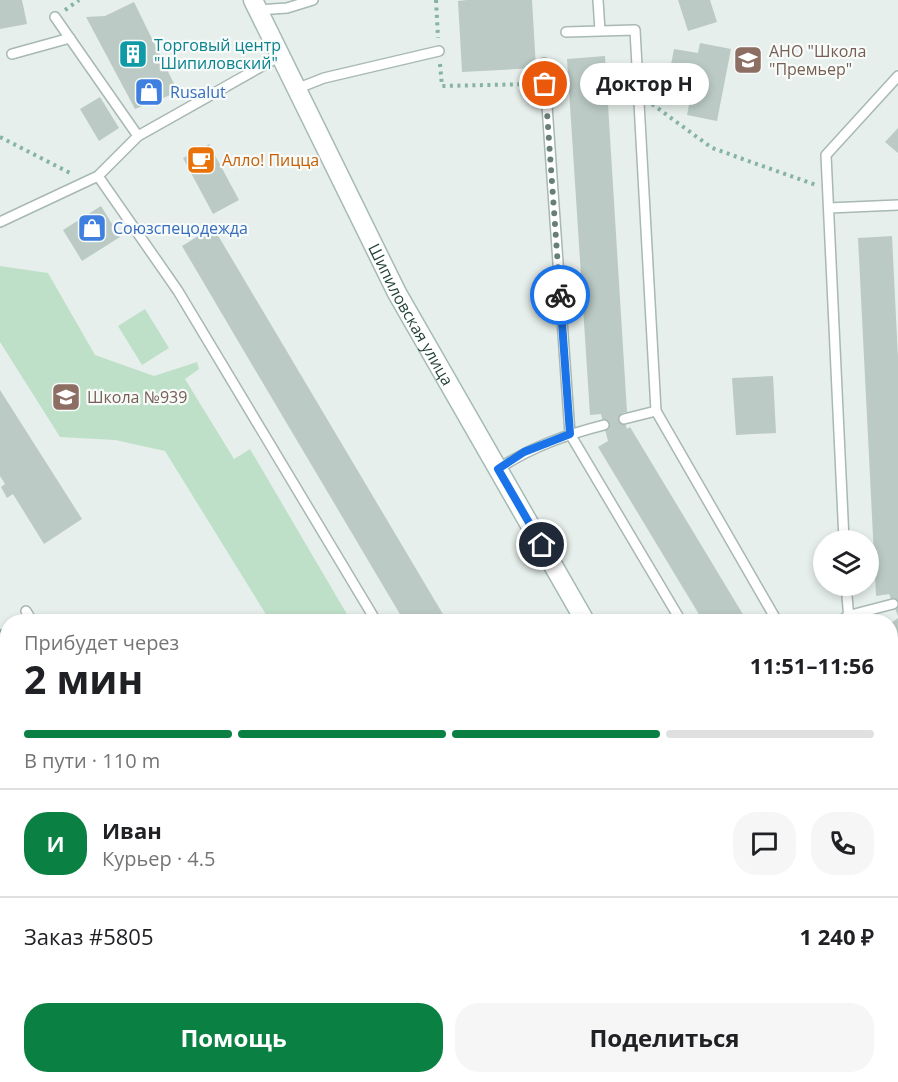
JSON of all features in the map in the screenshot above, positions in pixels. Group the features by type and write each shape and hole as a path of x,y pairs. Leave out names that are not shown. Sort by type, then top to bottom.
{"main road":[{"name":"Шипиловская улица","path":"255,5 397,292 581,614"}],"lane":[{"path":"255,5 287,8 314,0"},
{"path":"598,0 600,31"},
{"path":"55,17 138,136"},
{"path":"566,32 635,30 656,411 773,614"},
{"path":"12,54 70,38"},
{"path":"296,88 324,78 439,51"},
{"path":"0,222 84,180 98,176 138,136 280,56"},
{"path":"544,63 570,434 677,614"},
{"path":"843,530 826,155 898,76"},
{"path":"98,176 178,291 372,614"},
{"path":"829,208 898,205"},
{"path":"624,419 656,411"},
{"path":"498,469 524,452 570,434 604,425"},
{"path":"846,596 846,614"},
{"path":"862,614 893,604"}],"path":[{"path":"436,0 442,86 545,84"},
{"path":"638,81 652,104 712,148 828,189"},
{"path":"0,137 84,180"}],"green space":[{"path":"0,266 48,273 95,355 154,376 197,362 199,369 185,379 234,459 250,449 347,614 266,614 165,451 115,440 60,437 0,342"},
{"path":"145,309 169,348 142,365 118,326"}],"building":[{"path":"0,0 22,0 27,24 0,29"},
{"path":"532,0 536,68 462,72 458,1"},
{"path":"678,0 710,0 717,22 688,31"},
{"name":"Торговый центр \"Шипиловский\"","path":"134,2 178,92 135,109 86,17 105,16"},
{"path":"700,43 731,49 717,121 687,115 689,105 664,100 674,49 698,53"},
{"path":"605,56 627,412 622,413 627,429 630,427 743,614 699,614 598,447 608,441 601,414 590,415 567,59"},
{"path":"100,97 119,128 99,141 80,109"},
{"path":"898,128 898,153 885,142"},
{"path":"209,144 239,200 213,214 183,158"},
{"path":"101,206 120,237 82,261 63,230"},
{"path":"213,227 443,614 400,614 182,246"},
{"path":"892,236 898,358 898,614 889,594 879,596 879,530 873,530 858,238"},
{"path":"773,376 776,433 736,435 732,378"},
{"path":"0,390 82,519 44,544 13,494 7,498 1,487 5,484 0,476"}],"way so far":[{"path":"545,84 560,295"}],"place":[{"name":"Торговый центр \"Шипиловский\"","path":"133,54"},
{"name":"АНО \"Школа \"Премьер\"","path":"748,60"},
{"name":"Доктор Н","path":"545,84"},
{"name":"Rusalut","path":"149,92"},
{"name":"Алло! Пицца","path":"201,160"},
{"name":"Союзспецодежда","path":"92,228"},
{"name":"Школа №939","path":"66,397"}],"route":[{"path":"542,545 498,469 524,452 570,434 560,295"}]}
